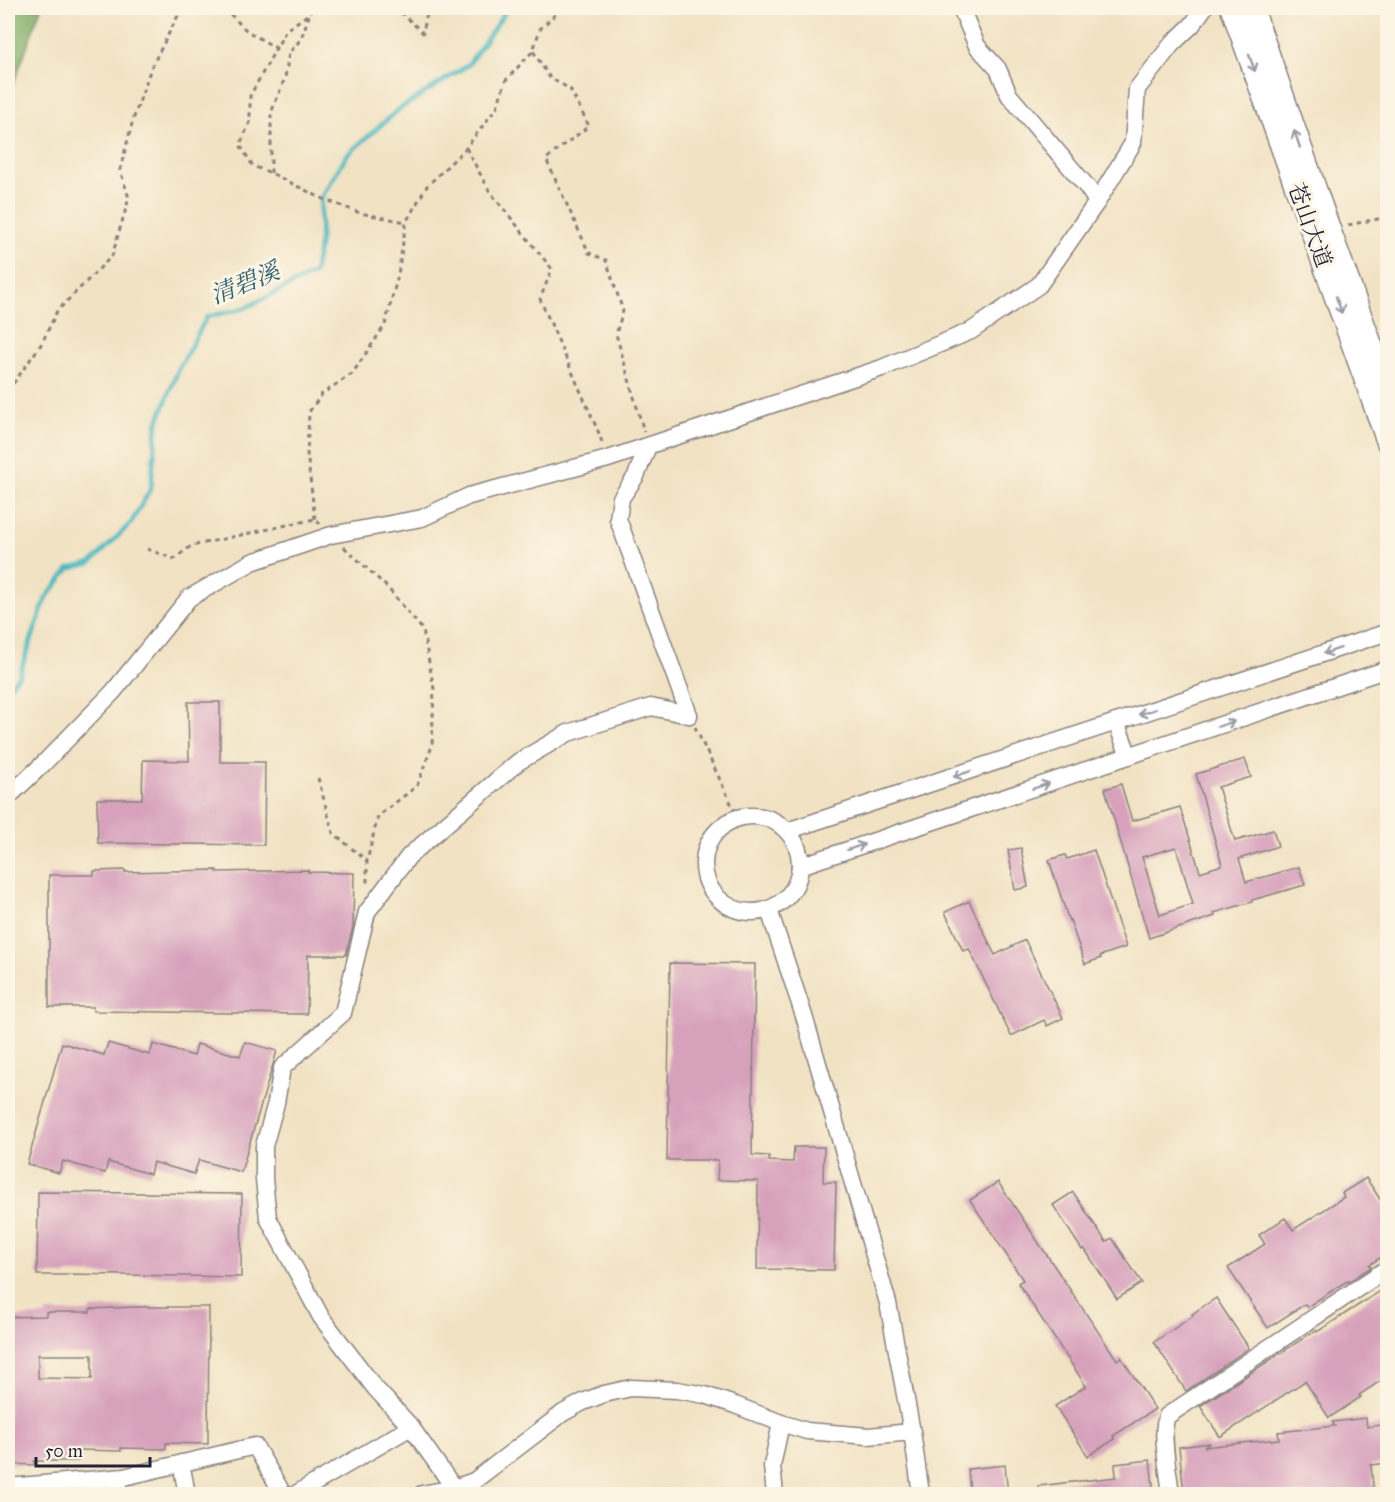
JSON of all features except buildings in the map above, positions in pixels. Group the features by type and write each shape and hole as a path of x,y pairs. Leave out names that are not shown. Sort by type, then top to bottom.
{"main road":[{"name":"苍山大道","path":"1232,8 1387,442"},
{"name":"苍山大道","path":"1251,8 1388,392"}],"street":[{"path":"961,8 977,46 998,69 1009,95 1081,179 1096,202"},
{"path":"8,797 44,764 113,692 189,598 252,562 331,535 422,518 469,496 608,459 882,368 971,331 1039,285 1133,143 1137,89 1204,8"},
{"path":"648,446 636,476 621,498 618,519 689,714"},
{"path":"787,831 1388,633"},
{"path":"800,866 1388,669"},
{"path":"454,1488 411,1427 375,1388 321,1317 268,1218 264,1179 264,1146 276,1103 282,1068 343,1013 367,912 409,856 518,762 568,733 651,707 689,714"},
{"path":"1116,722 1130,756"},
{"path":"756,816 773,821 787,831 797,847 800,866 796,885 785,900 769,910 749,913 730,907 714,895 705,877 704,857 710,840 722,826 738,818 756,816"},
{"path":"769,910 807,1028 888,1303 912,1431 921,1494"},
{"path":"1172,1494 1164,1432 1167,1416 1388,1268"},
{"path":"422,1494 454,1488 474,1481 573,1407 604,1394 631,1388 676,1390 705,1395 807,1431 868,1436 912,1431"},
{"path":"775,1494 772,1466 781,1423"},
{"path":"296,1494 411,1427"},
{"path":"8,1487 49,1489 117,1478 255,1446 283,1494"},
{"path":"181,1463 188,1494"},
{"path":"117,1478 120,1494"}],"path":[{"path":"8,391 42,343 57,311 112,256 129,198 120,170 133,120 152,68 182,8"},
{"path":"224,8 247,31 276,48"},
{"path":"271,173 271,113 285,78 289,53 301,39 311,8"},
{"path":"383,8 403,14 423,33 428,8"},
{"path":"367,912 368,861 378,816 417,786 432,746 434,689 423,630 387,587 315,519 307,453 309,412 322,394 352,374 385,325 398,275 406,222 427,186 466,148 497,107 506,80 533,51 540,28 562,8"},
{"path":"310,13 286,30 250,96 250,122 240,145 253,166 321,198 360,213 406,222"},
{"path":"533,51 550,78 570,90 589,126 546,159 589,253 606,260 623,310 616,334 648,446"},
{"path":"466,148 490,192 552,269 540,299 608,459"},
{"path":"1329,230 1388,217"},
{"path":"147,549 174,559 191,546 315,519"},
{"path":"689,714 738,818"},
{"path":"318,778 333,833 368,861"}],"green space":[{"path":"8,8 41,8 8,99"}],"waterway":[{"name":"清碧溪","path":"8,688 19,675 46,598 69,569 91,563 131,523 151,488 157,424 179,368 207,317 245,308 314,273 320,240 321,198 347,155 398,110 468,65 508,8"}]}
